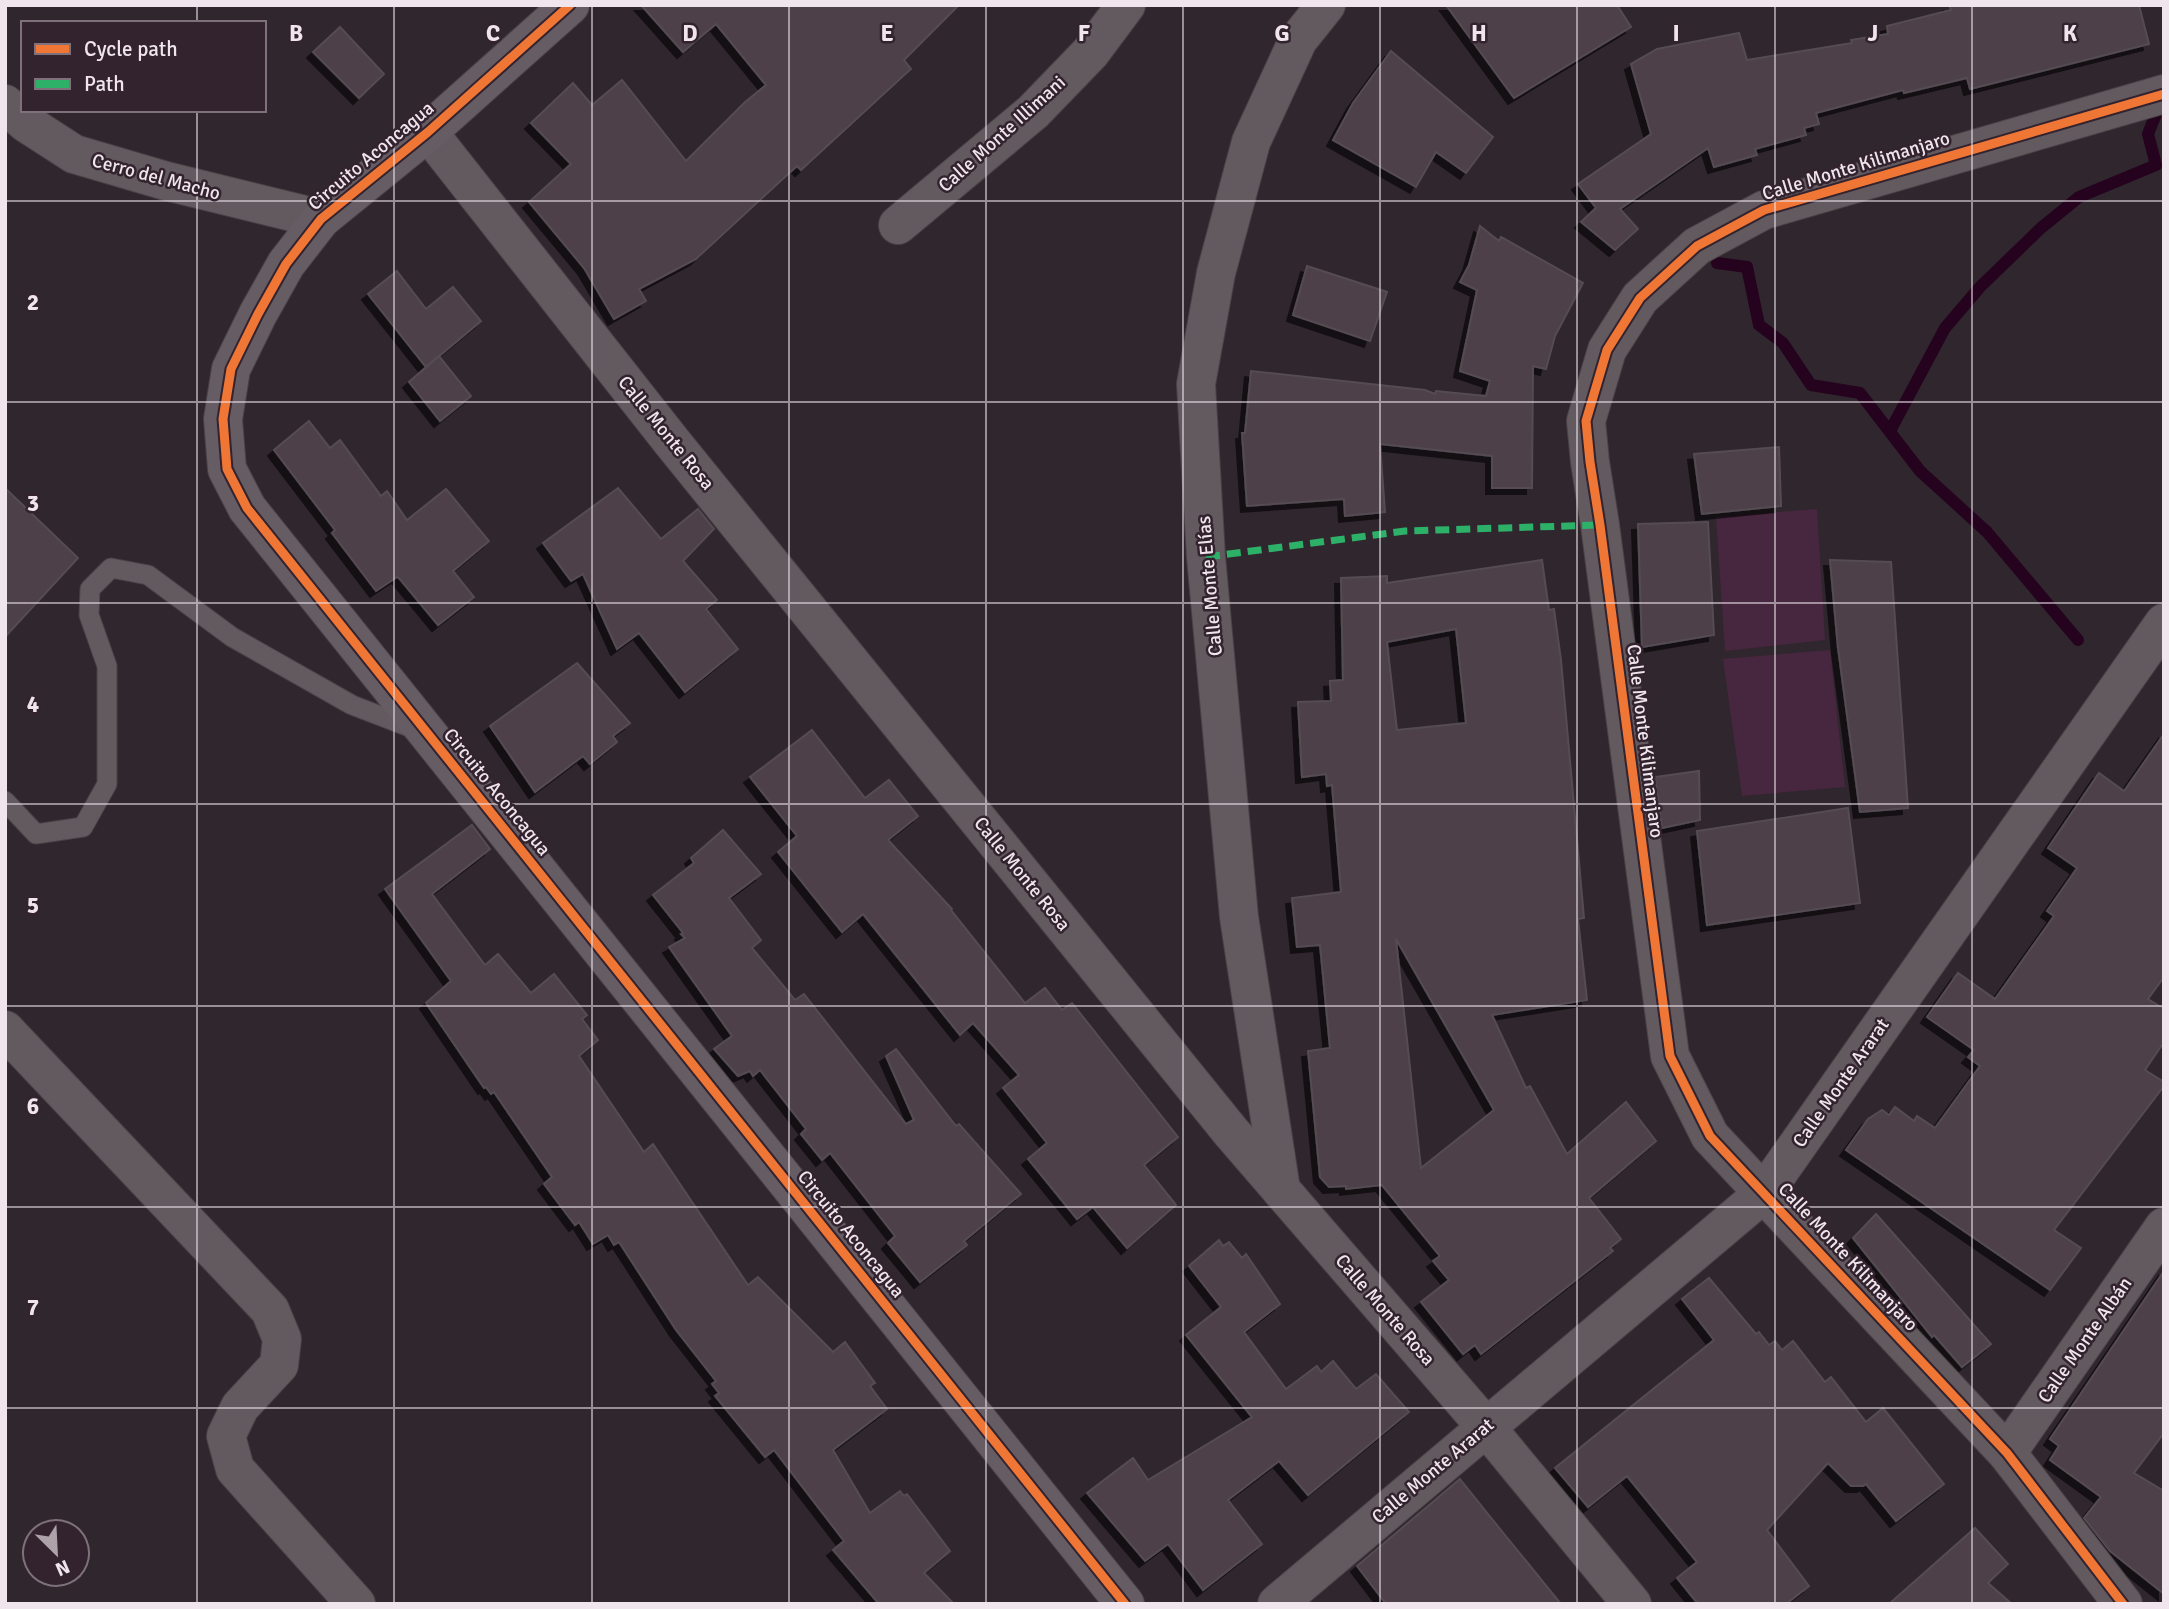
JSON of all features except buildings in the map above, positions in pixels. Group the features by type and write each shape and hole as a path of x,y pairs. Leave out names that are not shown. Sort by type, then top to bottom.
{"street":[{"name":"Circuito Aconcagua","path":"570,5 428,132 321,219 286,264 231,369 223,419 227,469 247,508 1125,1604"},
{"name":"Calle Monte Illimani","path":"898,225 1033,112 1091,52 1126,5"},
{"name":"Calle Monte Elías","path":"1281,1190 1239,917 1206,557 1196,384 1216,273 1251,142 1293,23 1326,5"},
{"name":"Calle Monte Kilimanjaro","path":"2123,1604 2007,1453 1710,1136 1670,1056 1586,421 1608,350 1640,298 1697,246 1764,210 2164,94"},
{"name":"Cerro del Macho","path":"5,104 26,123 74,154 166,181 321,219"},
{"name":"Calle Monte Rosa","path":"428,132 672,442 1231,1132 1486,1427 1632,1604"},
{"name":"Calle Monte Ararat","path":"1277,1604 1764,1193 2164,623"},
{"path":"5,1030 270,1310 282,1339 279,1365 240,1407 226,1436 235,1469 356,1604"},
{"name":"Calle Monte Albán","path":"2007,1453 2164,1227"}],"lane":[{"path":"5,801 36,834 83,827 107,784 107,666 89,615 90,589 111,568 148,575 232,637 328,692 352,705 428,734"}],"shaded area":[{"path":"1817,509 1825,640 1725,651 1716,517"},
{"path":"1830,650 1845,787 1742,796 1723,659"}],"waterway":[{"path":"1890,431 1945,328 1980,287 2041,228 2079,197 2156,165 2148,134 2156,114"},
{"path":"1717,263 1747,267 1759,325 1783,343 1811,385 1860,393 1920,471 1987,532 2078,640"}],"marked path":[{"path":"1206,557 1405,531 1600,525"}],"cycle path":[{"path":"570,5 428,132 321,219 286,264 231,369 223,419 227,469 247,508 1125,1604"},
{"path":"2123,1604 2007,1453 1710,1136 1670,1056 1586,421 1607,350 1640,298 1697,246 1764,210 2164,94"}]}
